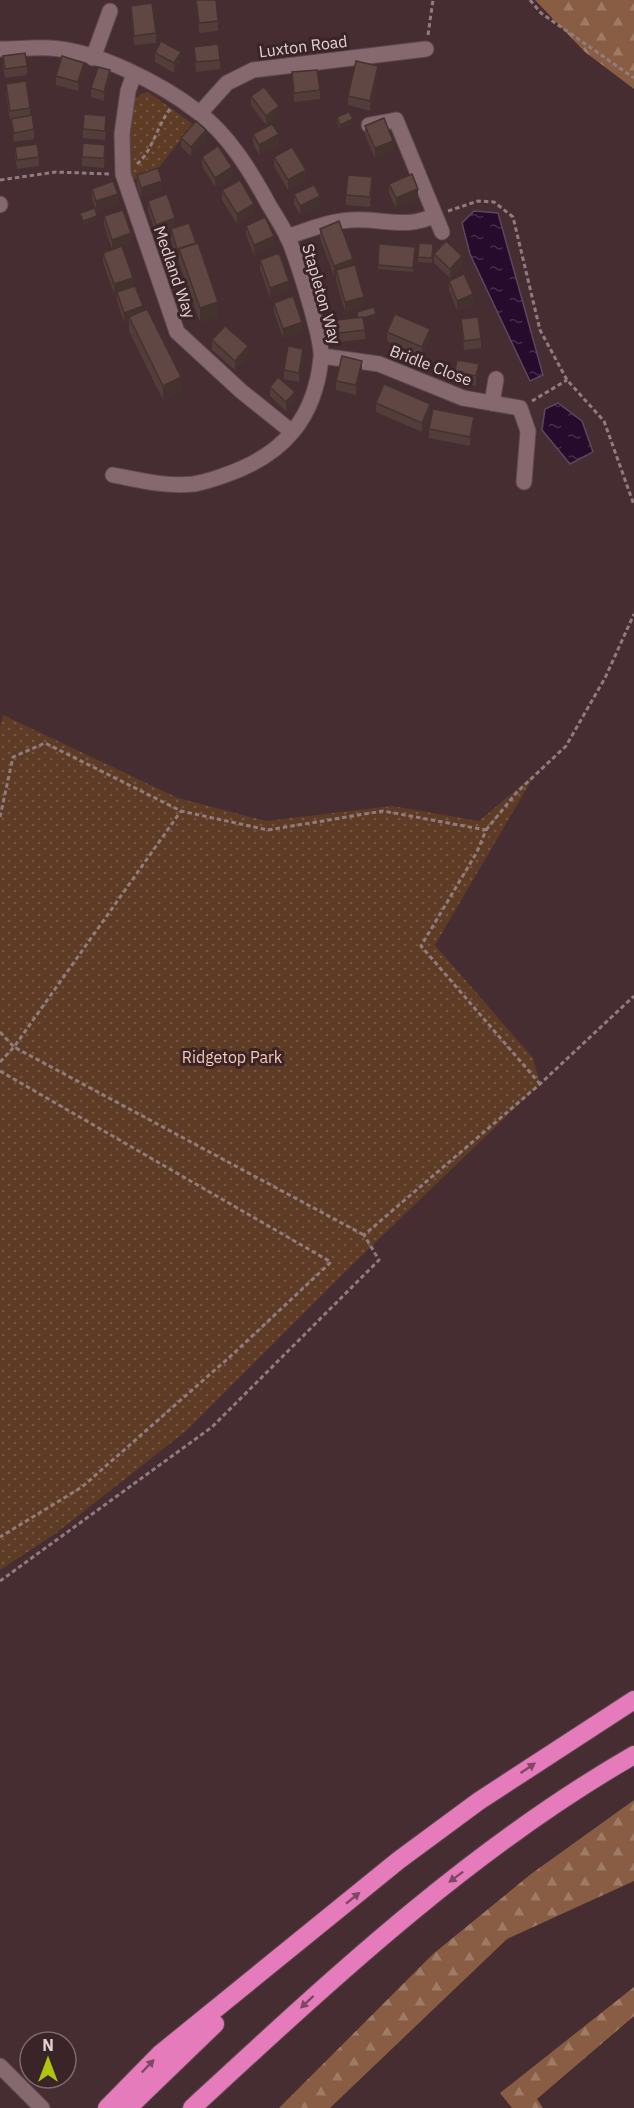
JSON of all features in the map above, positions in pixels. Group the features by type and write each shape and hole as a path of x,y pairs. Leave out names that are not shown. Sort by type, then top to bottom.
{"highway":[{"path":"108,2108 160,2054 399,1860 479,1801 634,1700"},
{"path":"192,2108 324,1985 421,1903 503,1842 634,1755"},
{"path":"128,2108 308,1935"}],"street":[{"path":"93,58 110,11"},
{"name":"Stapleton Way","path":"0,49 52,48 93,58 134,74 177,97 200,113 242,159 287,237 308,300 322,356 314,391 306,413 270,455 244,468 206,482 164,484 113,475"},
{"name":"Luxton Road","path":"200,113 228,83 253,70 426,49"},
{"name":"Medland Way","path":"134,74 128,91 122,134 123,174 177,332 241,391 292,432"},
{"path":"369,125 396,120 442,232"},
{"path":"287,237 334,221 353,219 407,224 435,215"},
{"name":"Bridle Close","path":"322,356 379,364 463,398 520,408"},
{"name":"Bridle Close","path":"492,403 496,379"},
{"path":"520,408 528,431 524,482"},
{"path":"0,2066 39,2105"}],"path":[{"path":"426,49 433,0"},
{"path":"530,0 541,13 634,78"},
{"path":"0,180 56,172 123,174 142,160 151,146 160,122 177,97"},
{"path":"435,215 478,201 494,202 513,217 540,330 567,380 604,421 634,505"},
{"path":"520,408 567,380"},
{"path":"540,1084 421,946 477,852 486,830 517,792 566,746 605,678 634,614"},
{"path":"0,817 13,758 45,743 182,811 268,830 383,811 486,830"},
{"path":"0,1062 14,1047 182,811"},
{"path":"364,1235 540,1084 634,996"},
{"path":"0,1032 14,1047 364,1235 379,1260 212,1427 0,1581"},
{"path":"0,1071 331,1262 233,1354 82,1487 0,1537"}],"green space":[{"path":"535,0 634,0 634,89 585,52"},
{"path":"148,92 193,124 156,171 132,180 129,164 129,117 133,102 143,93"},
{"name":"Ridgetop Park","path":"3,715 178,798 266,821 392,806 479,821 535,774 435,945 533,1058 540,1084 352,1265 186,1431 55,1534 0,1570 0,727"},
{"path":"634,1800 634,1881 507,1939 330,2108 279,2108 433,1954 531,1874"},
{"path":"634,1987 634,2016 537,2099 543,2108 512,2108 500,2093"}],"water":[{"path":"474,211 498,213 543,375 530,381 470,254 462,223"},
{"path":"558,403 582,421 593,452 570,464 542,430 545,409"}],"building":[{"path":"196,0 216,0 218,21 199,23"},
{"path":"152,3 156,33 134,36 131,6"},
{"path":"161,41 181,52 174,63 155,53"},
{"path":"218,44 220,60 196,62 194,47"},
{"path":"25,53 27,66 5,69 3,56"},
{"path":"62,56 84,63 78,82 56,76"},
{"path":"356,61 378,66 370,101 348,96"},
{"path":"98,67 110,70 104,92 91,88"},
{"path":"317,70 320,90 294,93 292,72"},
{"path":"26,81 30,108 10,111 6,84"},
{"path":"264,87 279,106 266,116 251,96"},
{"path":"349,112 353,119 340,125 337,117"},
{"path":"84,114 106,116 105,131 83,129"},
{"path":"32,115 34,129 14,133 11,119"},
{"path":"384,118 393,141 375,148 365,126"},
{"path":"196,121 206,130 191,147 181,138"},
{"path":"272,124 279,134 259,145 253,134"},
{"path":"83,143 105,145 104,158 82,157"},
{"path":"37,144 39,157 17,160 15,147"},
{"path":"218,146 232,167 215,178 202,157"},
{"path":"292,147 306,170 288,180 274,157"},
{"path":"158,168 162,181 141,188 137,175"},
{"path":"412,174 418,189 396,198 389,184"},
{"path":"348,175 372,177 370,197 346,195"},
{"path":"240,180 254,204 237,214 222,190"},
{"path":"113,181 118,194 96,201 92,189"},
{"path":"314,185 320,196 300,206 294,194"},
{"path":"167,194 175,218 156,225 148,201"},
{"path":"95,208 97,216 83,221 80,213"},
{"path":"123,210 131,233 112,240 104,216"},
{"path":"265,217 274,236 254,245 246,226"},
{"path":"339,221 353,259 334,266 320,229"},
{"path":"189,223 196,243 177,249 171,229"},
{"path":"446,241 462,256 450,269 434,254"},
{"path":"198,243 218,302 200,308 179,249"},
{"path":"419,243 433,244 432,258 418,257"},
{"path":"379,244 415,247 413,268 378,265"},
{"path":"122,246 133,278 114,284 103,253"},
{"path":"279,253 289,281 270,288 260,260"},
{"path":"355,265 364,297 345,302 336,270"},
{"path":"464,274 473,294 457,301 449,281"},
{"path":"135,286 143,306 124,313 117,292"},
{"path":"293,296 302,322 283,329 274,303"},
{"path":"374,307 376,314 358,318 357,312"},
{"path":"147,309 181,377 163,386 129,317"},
{"path":"395,314 430,329 422,347 387,332"},
{"path":"363,317 365,330 339,333 337,320"},
{"path":"478,317 481,339 464,341 461,319"},
{"path":"225,326 248,346 235,361 212,340"},
{"path":"288,346 303,349 299,373 284,370"},
{"path":"342,356 362,361 356,385 336,381"},
{"path":"457,360 479,364 476,376 455,372"},
{"path":"278,377 295,392 286,402 270,387"},
{"path":"384,384 430,404 422,423 376,403"},
{"path":"433,409 474,417 470,437 429,429"}]}
